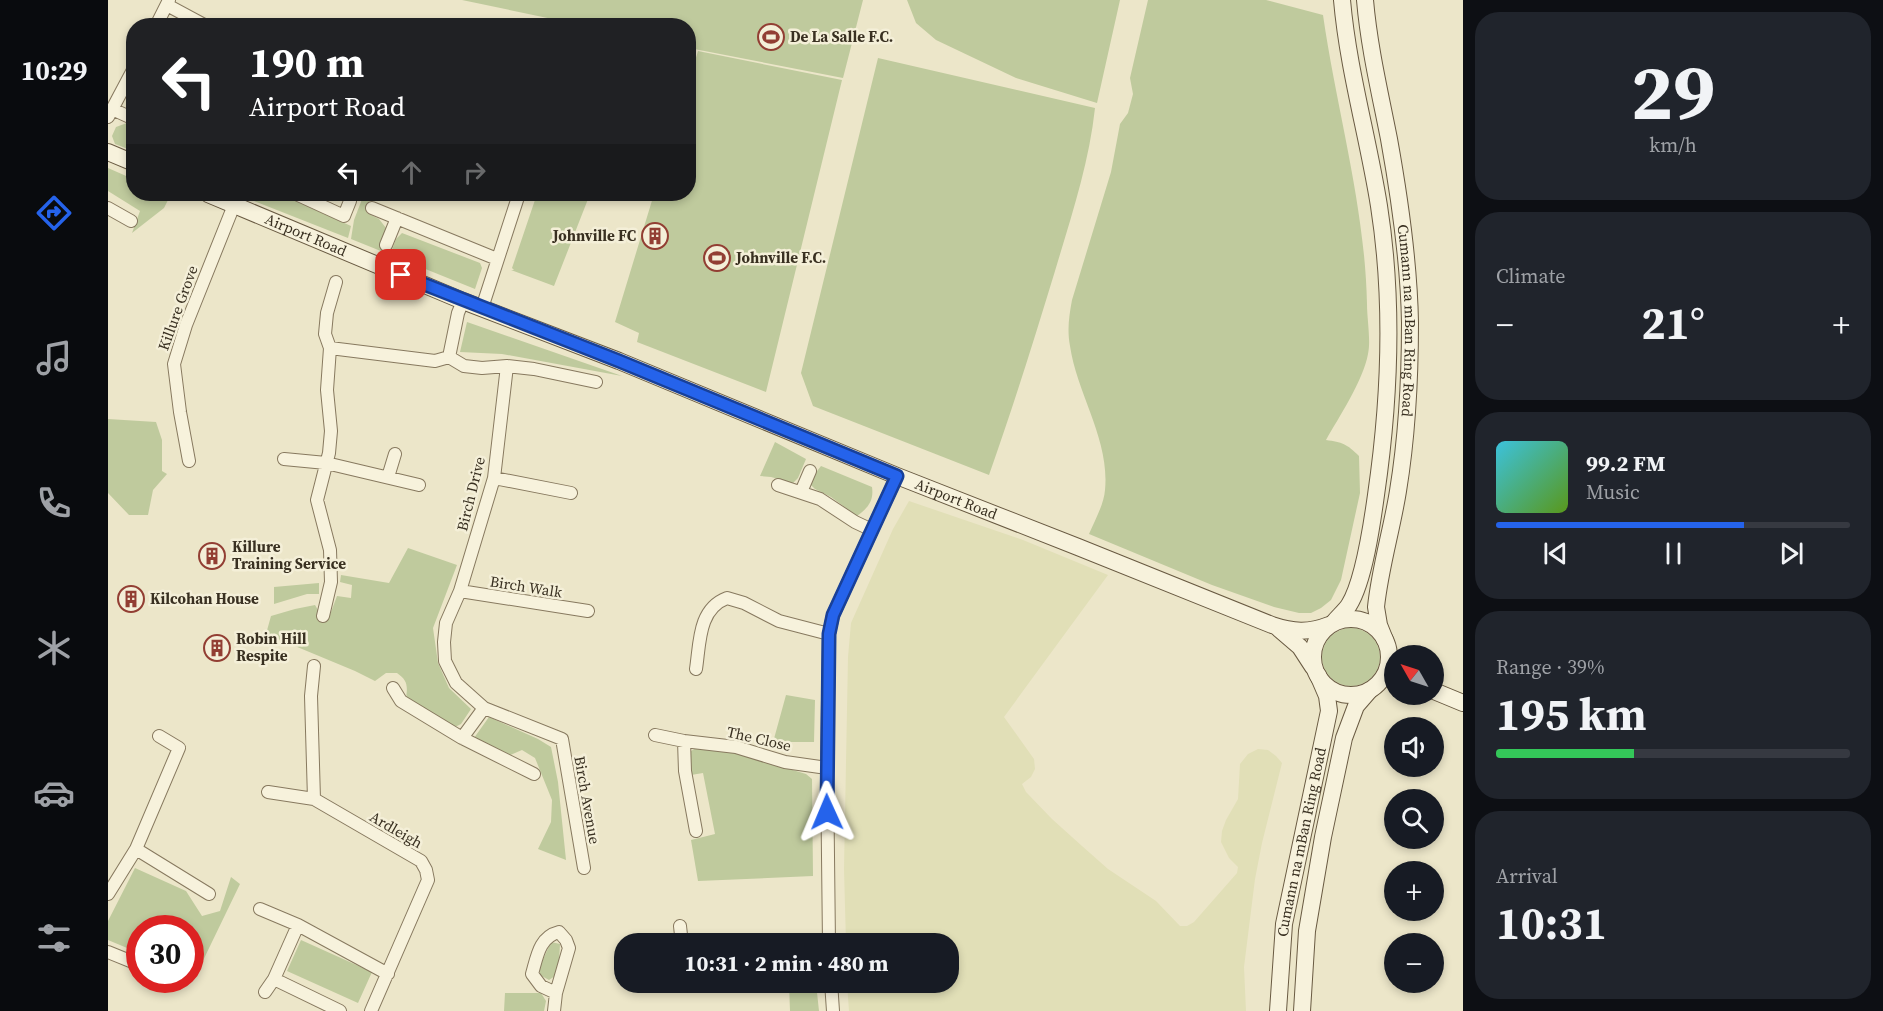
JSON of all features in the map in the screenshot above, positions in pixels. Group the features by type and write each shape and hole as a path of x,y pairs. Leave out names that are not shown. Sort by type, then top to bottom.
{"main road":[{"name":"Cumann na mBan Ring Road","path":"1332,624 1352,599 1360,579 1382,455 1388,356 1387,284 1379,208 1347,44 1342,0"},
{"name":"Cumann na mBan Ring Road","path":"1365,0 1369,38 1400,204 1410,322 1405,438 1398,490 1376,607 1379,625 1389,645"},
{"path":"108,152 126,160"},
{"name":"Airport Road","path":"225,201 463,301 619,361 897,476 1272,625 1305,632 1319,630 1332,624"},
{"path":"1384,686 1355,695 1338,693 1325,684 1316,673 1313,655 1320,635 1332,624 1348,619 1370,624 1388,645"},
{"name":"Airport Road","path":"1272,625 1292,639 1316,673"},
{"name":"Cumann na mBan Ring Road","path":"1278,1011 1284,924 1329,711 1327,696 1316,673"},
{"path":"1371,690 1384,676"},
{"name":"Cumann na mBan Ring Road","path":"1302,1011 1307,931 1323,837 1344,738 1356,706 1371,690"},
{"path":"1444,695 1463,703"}],"street":[{"path":"160,18 168,2 193,18"},
{"path":"126,83 110,113 126,117"},
{"path":"311,201 344,216 350,201"},
{"path":"482,308 517,201"},
{"name":"Killure Grove","path":"189,461 174,364 186,325 234,205"},
{"path":"108,208 130,221"},
{"path":"372,208 498,259"},
{"path":"386,245 397,218"},
{"path":"323,616 330,582 330,550 317,500 329,453 331,431 327,390 330,348 324,334 336,282"},
{"path":"449,357 458,313 463,301"},
{"path":"330,348 435,361 449,357 464,366 483,368 507,366 534,369 596,382"},
{"name":"Birch Drive","path":"460,591 494,477 507,366"},
{"path":"388,477 395,454"},
{"path":"284,459 326,463 419,485"},
{"path":"801,492 810,471"},
{"path":"829,933 827,768 829,634 833,615 897,476"},
{"path":"494,477 571,493"},
{"path":"778,485 828,502 855,522 872,530"},
{"name":"Birch Walk","path":"460,591 588,611"},
{"name":"Birch Avenue","path":"460,591 446,623 445,661 456,683 483,708 562,739 584,868"},
{"path":"696,669 703,621 712,606 727,598 744,603 779,621 829,634"},
{"path":"314,666 311,696 314,799"},
{"path":"393,688 401,701 462,738 534,774"},
{"path":"462,738 483,708"},
{"name":"The Close","path":"655,735 736,747 785,762 827,768"},
{"path":"108,894 136,849 179,748 159,736"},
{"path":"684,741 685,771 696,831"},
{"name":"Ardleigh","path":"268,792 314,799 420,861 426,870 428,880 371,1011"},
{"path":"136,849 209,894"},
{"path":"260,909 298,925 388,974"},
{"path":"265,992 298,925"},
{"path":"680,926 681,933"},
{"path":"554,1011 556,993 569,948 559,932 552,934 542,943 532,974 541,987 556,993"},
{"path":"108,952 126,959"},
{"path":"273,979 340,1011"},
{"path":"831,993 832,1011"}],"shaded area":[{"path":"909,501 1023,540 1108,575 1004,717 1034,759 1035,769 1031,777 1022,784 1026,792 1052,819 1108,869 1156,901 1180,926 1187,926 1194,922 1237,873 1238,867 1229,858 1221,842 1226,820 1238,799 1240,764 1248,754 1258,749 1268,750 1282,763 1255,879 1244,967 1246,1011 849,1011 848,993 959,993 959,933 846,933 844,869 848,657 851,623 893,529"}],"green space":[{"name":"De La Salle F.C.","path":"462,0 863,0 843,78 696,49 696,18 548,18"},
{"path":"907,0 1120,0 1097,103 1016,78 936,40 916,23"},
{"path":"1148,0 1266,0 1323,15 1356,195 1365,267 1369,342 1361,376 1326,440 1344,444 1359,456 1360,493 1341,580 1331,600 1311,613 1299,613 1274,607 1212,585 1089,534 1103,501 1105,471 1098,435 1074,364 1069,340 1069,317 1072,300 1111,172 1120,124 1128,113 1133,94 1130,78"},
{"name":"Johnville F.C.","path":"698,51 842,80 766,392 637,342 639,333 615,322 652,201 696,201 696,58"},
{"path":"878,58 1095,108 1084,170 1073,210 989,475 813,406 801,373"},
{"path":"126,123 126,148 115,144 112,136 116,127"},
{"path":"108,168 126,176 126,201 168,201 164,208 132,233 140,211 108,191"},
{"path":"254,201 296,201 351,226 348,238"},
{"path":"361,201 369,201 367,213 379,219 386,228 381,246 392,250 396,239 402,233 480,263 482,268 475,289 351,239 354,220"},
{"path":"535,201 587,201 554,286 511,270 514,270 512,268"},
{"path":"467,322 622,376 502,354 460,352"},
{"path":"108,419 156,422 162,440 162,471 167,474 153,490 148,515 129,515 108,493"},
{"path":"775,442 806,459 798,478 793,483 760,476"},
{"path":"821,466 872,487 869,504 857,516 810,484"},
{"path":"408,548 457,565 433,628 438,663 449,688 471,709 461,724 453,728 406,698 406,683 397,673 386,673 375,681 266,634 271,616 295,609 315,605 318,610 317,618 328,620 337,596 351,598 352,585 340,582 341,575 389,583"},
{"path":"319,583 319,594 307,594 274,604 274,587"},
{"path":"1345,628 1357,628 1372,636 1380,651 1380,663 1372,678 1357,686 1345,686 1330,678 1322,663 1322,651 1330,636"},
{"path":"786,695 815,700 814,742 788,742 772,746"},
{"path":"489,717 551,747 558,782 566,860 538,849 551,822 552,800 535,758 522,750 508,756 474,738"},
{"path":"696,748 736,753 806,774 812,779 813,876 698,881 691,840 715,834 703,773 691,775 688,758 691,751"},
{"path":"135,868 186,891 201,915 126,915 126,948 108,940 108,921"},
{"path":"231,877 240,884 204,959 204,915 220,911"},
{"path":"301,940 372,972 358,1003 287,971"},
{"path":"551,942 560,944 555,976 549,980 540,975 540,966"},
{"path":"505,993 541,993 546,1001 544,1011 504,1011"},
{"path":"789,993 817,993 819,1011 790,1011"}],"place":[{"name":"De La Salle F.C.","path":"771,37"},
{"name":"Johnville FC","path":"655,236"},
{"name":"Johnville F.C.","path":"717,258"},
{"name":"Killure Training Service","path":"212,556"},
{"name":"Kilcohan House","path":"131,599"},
{"name":"Robin Hill Respite","path":"217,648"}],"route":[{"path":"401,275 619,361 897,476 833,615 829,634 827,812"}]}
